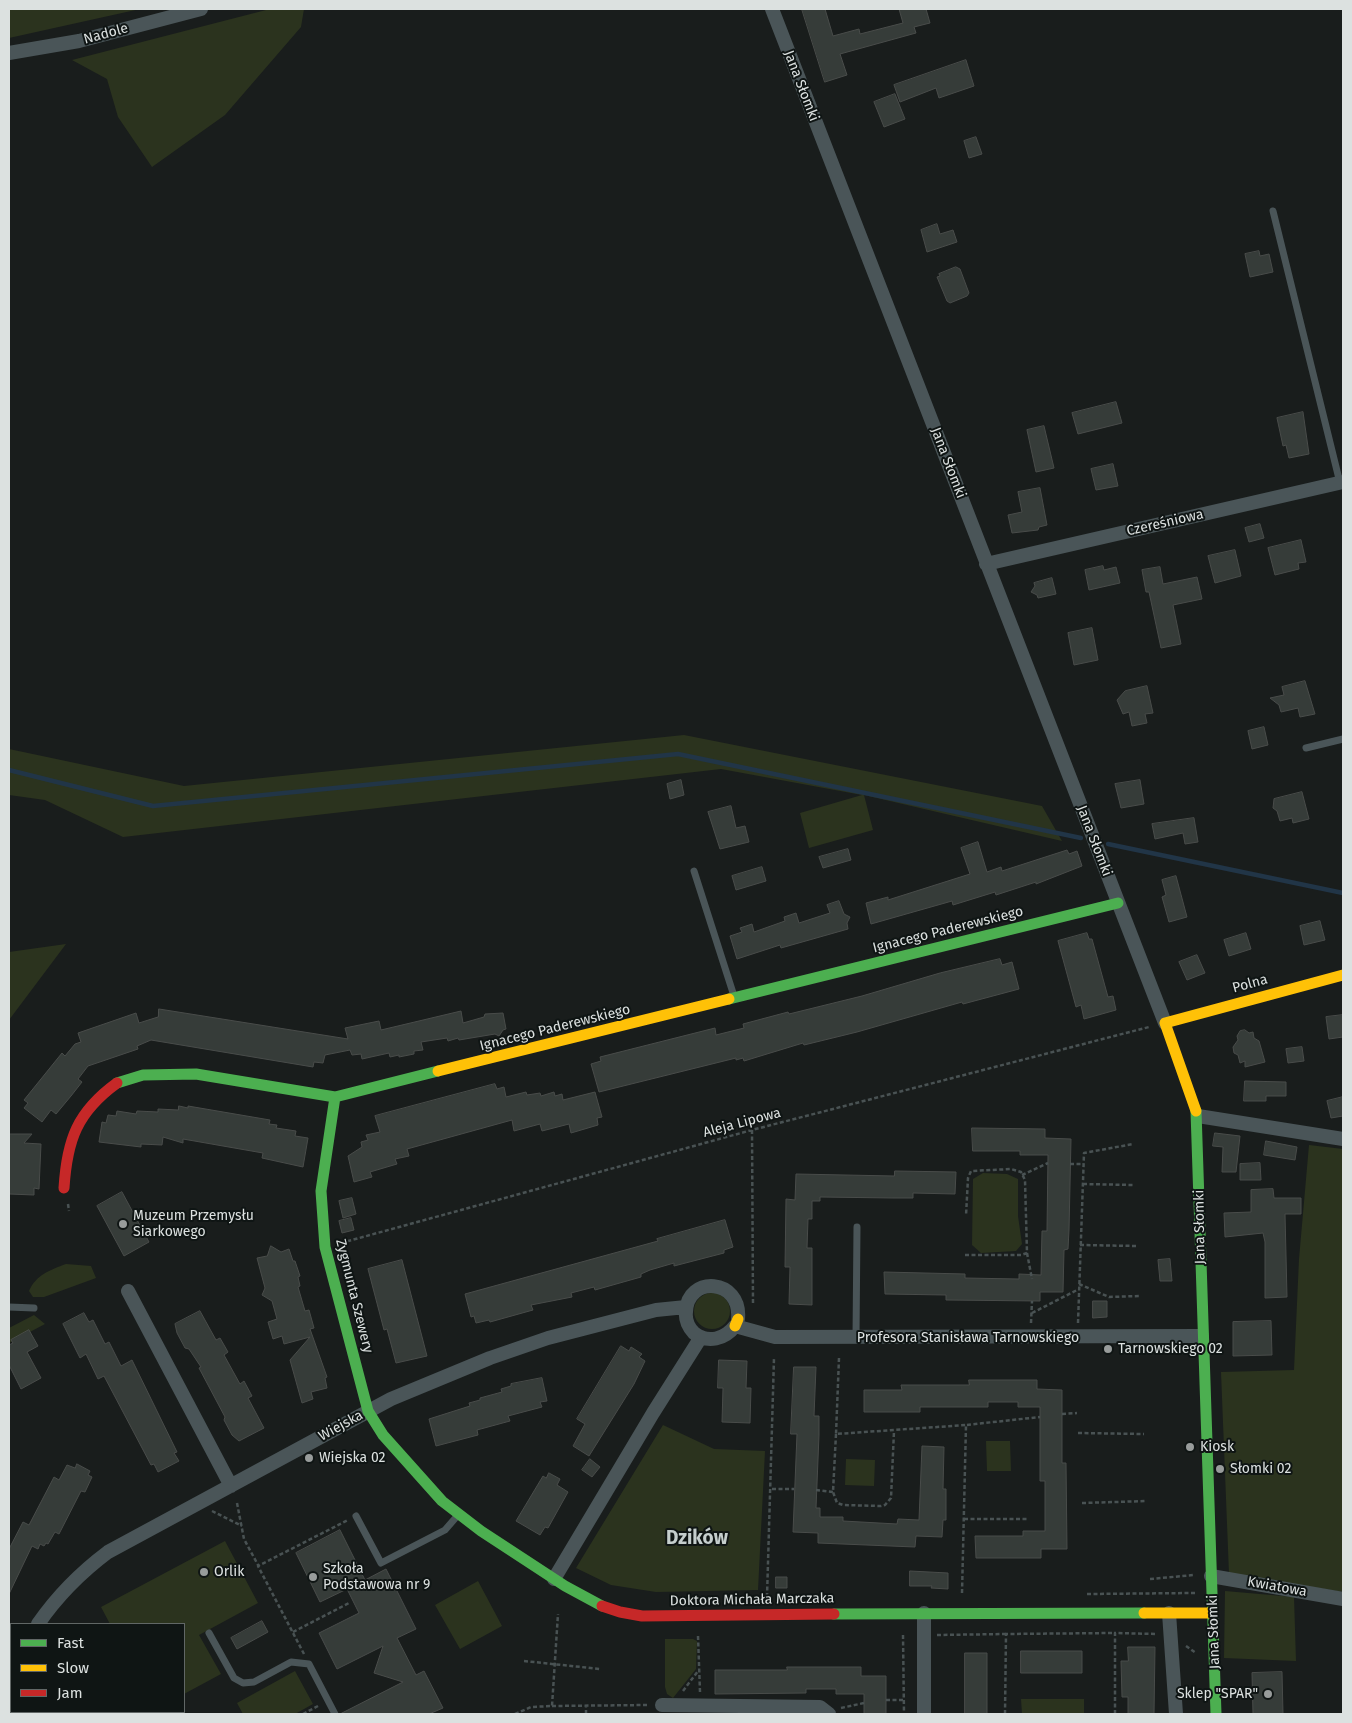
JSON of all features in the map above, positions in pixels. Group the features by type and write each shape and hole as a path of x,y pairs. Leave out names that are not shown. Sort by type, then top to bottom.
{"street":[{"name":"Nadole","path":"9,54 79,41 201,9"},
{"name":"Jana Słomki","path":"772,9 1183,1069 1198,1116 1206,1575 1213,1613 1216,1714"},
{"name":"Czereśniowa","path":"986,564 1342,483"},
{"name":"Ignacego Paderewskiego","path":"64,1188 66,1155 74,1126 97,1100 119,1081 149,1072 186,1074 335,1097 1118,903"},
{"name":"Polna","path":"1165,1023 1343,975"},
{"name":"Zygmunta Szewery","path":"335,1097 321,1191 325,1247 368,1411"},
{"path":"1198,1116 1343,1139"},
{"path":"720,1287 733,1296 739,1311 736,1322 730,1332 716,1339 701,1337 688,1325 686,1307 694,1292 702,1288 720,1287"},
{"path":"128,1291 231,1486"},
{"name":"Wiejska","path":"39,1623 56,1599 84,1570 108,1552 368,1411 490,1358 548,1338 656,1310 686,1307"},
{"name":"Profesora Stanisława Tarnowskiego","path":"736,1322 775,1337 1032,1338 1202,1336"},
{"path":"554,1579 653,1413 701,1337"},
{"name":"Doktora Michała Marczaka","path":"368,1411 383,1435 405,1461 459,1514 554,1579 601,1605 620,1612 642,1616 924,1612 1213,1613"},
{"name":"Kwiatowa","path":"1206,1575 1343,1599"},
{"path":"924,1612 924,1714"},
{"path":"1169,1613 1176,1714"},
{"path":"667,1705 700,1706 730,1710 820,1707 828,1713"}],"lane":[{"path":"1273,211 1342,483"},
{"path":"1306,748 1343,738"},
{"path":"694,871 735,999"},
{"path":"856,1338 857,1227"},
{"path":"9,1307 34,1308"},
{"path":"356,1516 381,1563 445,1530 459,1514"},
{"path":"208,1633 234,1678 243,1683 254,1682 291,1662 309,1664 335,1714"}],"path":[{"name":"Aleja Lipowa","path":"325,1247 752,1130 1165,1023"},
{"path":"752,1130 753,1303"},
{"path":"1077,1337 1084,1153 1133,1144"},
{"path":"1022,1175 1048,1163"},
{"path":"1070,1164 1083,1164"},
{"path":"966,1216 968,1178 971,1171 979,1169 1011,1169 1021,1172 1025,1180 1027,1252 1032,1279"},
{"path":"1083,1184 1134,1186"},
{"path":"1080,1245 1138,1246"},
{"path":"965,1255 1021,1255 1027,1252"},
{"path":"1079,1284 1109,1297 1139,1296"},
{"path":"1032,1313 1079,1289"},
{"path":"1032,1301 1032,1338"},
{"path":"767,1602 772,1489 774,1358"},
{"path":"839,1358 833,1492 837,1502 843,1505 881,1506 889,1502 894,1431"},
{"path":"1062,1414 1078,1413"},
{"path":"836,1434 894,1431 1040,1417"},
{"path":"962,1593 966,1425"},
{"path":"1078,1433 1144,1434"},
{"path":"772,1489 794,1489"},
{"path":"816,1490 833,1492"},
{"path":"1082,1503 1147,1501"},
{"path":"237,1503 244,1539 309,1664"},
{"path":"207,1507 242,1526"},
{"path":"258,1566 356,1516"},
{"path":"964,1519 1028,1519"},
{"path":"1150,1579 1206,1575"},
{"path":"1086,1594 1201,1593"},
{"path":"292,1632 350,1603"},
{"path":"552,1706 558,1614"},
{"path":"1115,1633 1115,1714"},
{"path":"1005,1714 1006,1634"},
{"path":"932,1635 1170,1634"},
{"path":"903,1635 904,1714"},
{"path":"698,1636 700,1706"},
{"path":"524,1661 600,1669"},
{"path":"515,1714 531,1706 586,1704 667,1705 699,1670"},
{"path":"886,1700 904,1700"},
{"path":"303,1714 328,1701"},
{"path":"828,1713 864,1702"},
{"path":"586,1704 586,1714"}],"green space":[{"path":"9,9 140,9 9,38"},
{"path":"270,9 304,9 301,27 225,115 152,167 118,117 107,79 72,60"},
{"path":"684,735 1042,806 1062,841 864,795 873,830 809,848 800,813 862,795 721,769 123,837 45,800 9,795 9,749 184,786"},
{"path":"66,944 9,1020 9,952"},
{"path":"1309,1145 1343,1149 1343,1592 1229,1574 1221,1372 1294,1370 1299,1259"},
{"path":"983,1173 1007,1174 1018,1179 1018,1216 1022,1244 1016,1251 981,1253 972,1245 973,1179"},
{"path":"66,1264 91,1266 96,1278 44,1297 33,1297 29,1291 35,1281 49,1271"},
{"path":"712,1293 725,1298 730,1311 725,1324 712,1329 699,1324 694,1311 699,1298"},
{"path":"34,1315 45,1324 9,1343 9,1328"},
{"path":"663,1425 714,1449 765,1451 758,1590 656,1592 611,1585 576,1568"},
{"path":"986,1441 1010,1441 1011,1471 987,1471"},
{"path":"846,1459 875,1460 874,1486 845,1485"},
{"name":"Orlik","path":"225,1541 258,1603 199,1635 221,1674 185,1693 185,1623 109,1623 101,1607"},
{"path":"478,1581 502,1626 460,1649 435,1605"},
{"path":"1225,1591 1294,1597 1296,1661 1224,1658"},
{"path":"665,1639 693,1639 697,1641 696,1669 673,1698 667,1694 665,1687"},
{"path":"295,1671 313,1704 295,1714 243,1714 237,1703"},
{"path":"1021,1699 1084,1699 1084,1714 1022,1714"}],"building":[{"path":"802,9 825,9 833,36 859,29 860,34 903,23 899,9 926,9 930,23 914,27 916,33 840,54 847,75 825,82"},
{"path":"966,60 974,86 939,98 936,88 900,102 894,85"},
{"path":"895,94 905,119 884,127 874,102"},
{"path":"976,137 982,154 969,158 964,141"},
{"path":"937,224 940,234 953,230 957,242 927,252 921,230"},
{"path":"1259,251 1260,256 1269,254 1273,272 1250,277 1245,254"},
{"path":"956,267 960,269 969,293 967,296 950,303 947,301 937,277 940,276 939,274"},
{"path":"1116,402 1122,423 1078,434 1072,413"},
{"path":"1303,412 1309,454 1289,458 1286,445 1283,446 1277,418"},
{"path":"1044,426 1054,468 1036,472 1027,430"},
{"path":"1113,464 1118,486 1096,490 1091,469"},
{"path":"1040,488 1047,525 1039,527 1038,530 1012,533 1008,515 1022,512 1018,492"},
{"path":"1260,524 1264,538 1249,542 1245,528"},
{"path":"1301,540 1306,562 1298,563 1299,569 1275,575 1268,548"},
{"path":"1235,550 1241,576 1215,583 1208,556"},
{"path":"1103,566 1104,570 1116,567 1120,583 1089,590 1085,570"},
{"path":"1160,567 1163,584 1197,577 1202,599 1173,605 1181,644 1161,648 1149,592 1146,592 1142,570"},
{"path":"1052,578 1056,594 1038,598 1037,595 1031,592 1035,586 1034,583"},
{"path":"1092,628 1098,660 1074,665 1068,633"},
{"path":"1305,681 1315,714 1300,717 1298,708 1281,712 1279,705 1270,698 1284,695 1282,687"},
{"path":"1147,686 1153,713 1145,714 1147,723 1132,726 1129,712 1123,714 1117,700 1125,691"},
{"path":"1264,727 1268,745 1252,749 1248,731"},
{"path":"681,780 684,795 670,799 667,784"},
{"path":"1140,780 1144,804 1121,808 1115,784"},
{"path":"1302,792 1309,819 1293,823 1292,818 1280,821 1277,811 1273,808 1274,799"},
{"path":"731,806 736,828 745,826 749,842 720,849 708,812"},
{"path":"1194,818 1198,842 1185,844 1183,833 1155,839 1152,824"},
{"path":"978,842 987,872 1001,867 1002,871 1067,850 1069,854 1077,851 1082,866 1036,884 1036,882 996,895 995,892 953,905 952,901 871,924 866,903 888,897 888,900 970,874 961,848"},
{"path":"848,849 851,860 823,868 819,857"},
{"path":"762,867 766,881 736,890 732,876"},
{"path":"1176,876 1187,917 1169,922 1162,897 1166,895 1162,880"},
{"path":"839,901 844,914 850,917 847,923 848,929 781,948 780,945 737,959 730,936 742,932 740,928 752,924 754,932 785,921 784,917 796,913 799,923 830,913 827,905"},
{"path":"1320,921 1325,940 1304,945 1300,926"},
{"path":"1087,933 1089,939 1092,939 1108,997 1113,996 1116,1010 1084,1019 1081,1005 1076,1007 1058,941"},
{"path":"1246,933 1251,949 1229,956 1224,940"},
{"path":"1197,955 1205,973 1187,980 1179,962"},
{"path":"1000,959 1002,965 1012,962 1019,989 963,1004 962,1002 857,1032 804,1045 803,1043 744,1061 743,1058 736,1060 736,1058 599,1092 591,1064 601,1061 600,1057 715,1028 716,1035 744,1028 743,1024 862,996 940,973"},
{"path":"159,1009 348,1039 345,1028 379,1021 381,1030 461,1011 463,1023 484,1017 485,1014 503,1013 506,1029 499,1036 495,1034 459,1040 458,1038 448,1041 447,1038 421,1042 423,1050 414,1051 414,1054 399,1057 399,1055 390,1057 389,1053 362,1059 361,1054 352,1055 350,1050 325,1055 323,1063 314,1062 313,1067 151,1040 137,1046 138,1049 88,1066 78,1079 82,1082 71,1096 56,1114 51,1110 42,1122 24,1108 28,1103 24,1100 62,1053 65,1056 75,1044 81,1042 78,1033 136,1013 139,1023 158,1017"},
{"path":"1343,1015 1343,1037 1329,1039 1326,1017"},
{"path":"1245,1030 1249,1033 1253,1032 1254,1038 1259,1041 1265,1062 1245,1067 1245,1061 1240,1063 1233,1047 1238,1040 1237,1036 1240,1031"},
{"path":"1302,1047 1304,1061 1288,1063 1286,1049"},
{"path":"1245,1081 1286,1082 1286,1096 1266,1096 1266,1101 1244,1101"},
{"path":"495,1084 497,1089 504,1087 506,1097 526,1092 527,1095 540,1093 541,1096 554,1092 555,1096 562,1094 563,1100 595,1092 602,1117 597,1118 598,1125 571,1133 569,1124 542,1131 540,1124 514,1131 512,1120 407,1149 409,1156 395,1159 397,1164 370,1172 372,1177 354,1182 348,1156 362,1147 361,1142 368,1140 366,1135 380,1132 375,1116"},
{"path":"1343,1097 1343,1116 1331,1118 1327,1101"},
{"path":"179,1106 270,1120 269,1124 277,1125 276,1128 296,1131 295,1136 308,1138 303,1167 262,1158 263,1153 183,1139 183,1143 163,1137 162,1145 141,1144 141,1147 99,1142 102,1122 106,1123 108,1115 116,1116 117,1111 136,1114 137,1111 158,1112 158,1109 178,1110"},
{"path":"972,1128 1045,1129 1045,1138 1071,1139 1069,1230 1068,1249 1064,1250 1063,1292 1040,1292 1040,1301 946,1300 946,1295 885,1294 884,1272 965,1274 965,1278 1019,1279 1019,1274 1041,1275 1042,1231 1047,1231 1048,1155 1020,1155 1020,1151 973,1151"},
{"path":"1215,1133 1240,1136 1236,1172 1222,1172 1223,1147 1213,1146"},
{"path":"9,1134 32,1134 24,1143 41,1144 39,1189 34,1188 34,1195 9,1194"},
{"path":"1266,1141 1297,1147 1295,1160 1264,1155"},
{"path":"1260,1163 1261,1180 1240,1180 1240,1164"},
{"path":"895,1171 956,1172 955,1194 913,1193 913,1198 820,1197 820,1201 812,1201 812,1219 808,1219 807,1248 812,1248 812,1305 789,1304 790,1267 785,1267 786,1199 795,1200 796,1174 894,1176"},
{"path":"1273,1189 1274,1198 1301,1198 1301,1214 1285,1214 1287,1297 1265,1298 1265,1242 1263,1233 1225,1237 1224,1213 1251,1212 1251,1190"},
{"name":"Muzeum Przemysłu Siarkowego","path":"122,1192 149,1242 124,1256 97,1206"},
{"path":"352,1198 356,1214 343,1218 339,1201"},
{"path":"351,1218 354,1230 342,1233 339,1221"},
{"path":"725,1220 733,1247 724,1250 724,1253 674,1266 674,1263 650,1270 641,1274 641,1277 595,1290 594,1287 571,1293 572,1297 531,1305 533,1310 490,1322 489,1320 476,1323 474,1316 471,1317 465,1294 658,1241 657,1239"},
{"path":"271,1246 281,1252 289,1249 293,1261 295,1261 300,1276 298,1277 300,1286 298,1287 305,1311 309,1310 314,1328 310,1329 327,1377 325,1378 327,1388 311,1392 313,1399 302,1403 290,1360 310,1337 284,1344 282,1336 273,1339 268,1322 277,1319 272,1301 262,1295 265,1288 257,1258 267,1256"},
{"path":"1170,1259 1172,1281 1160,1281 1158,1260"},
{"path":"402,1260 427,1356 396,1363 387,1329 384,1330 368,1269"},
{"path":"1093,1301 1107,1301 1107,1317 1093,1318"},
{"path":"200,1311 216,1340 220,1338 228,1352 224,1355 240,1384 244,1381 252,1396 248,1398 264,1428 239,1441 232,1435 224,1420 225,1417 199,1368 201,1367 189,1349 185,1348 177,1333 175,1324"},
{"path":"84,1313 89,1322 93,1320 105,1344 109,1342 121,1366 132,1360 177,1452 174,1453 179,1461 158,1472 154,1464 151,1465 104,1376 98,1379 86,1354 80,1358 63,1324"},
{"path":"1271,1321 1272,1355 1233,1356 1233,1322"},
{"path":"29,1330 38,1346 27,1352 41,1378 21,1389 9,1365 9,1345 13,1343 11,1340"},
{"path":"621,1346 629,1351 631,1347 642,1354 639,1357 645,1361 634,1384 589,1456 573,1446 585,1424 577,1419"},
{"path":"719,1360 747,1361 746,1388 751,1388 750,1423 722,1422 723,1388 718,1388"},
{"path":"794,1367 816,1367 814,1416 819,1416 819,1435 816,1508 820,1508 820,1517 843,1517 843,1521 897,1524 898,1519 919,1520 922,1446 944,1447 943,1489 946,1489 946,1520 943,1520 942,1537 916,1536 915,1547 818,1543 818,1533 793,1532 797,1434 791,1434"},
{"path":"542,1378 547,1401 540,1402 542,1407 508,1416 510,1421 477,1430 478,1435 436,1446 429,1419 470,1406 469,1403 502,1392 501,1389 511,1386 511,1384"},
{"path":"969,1380 1037,1380 1037,1389 1062,1390 1062,1463 1066,1463 1067,1549 1041,1549 1041,1558 976,1558 975,1536 1023,1536 1023,1531 1045,1531 1045,1481 1040,1481 1040,1407 1018,1407 1018,1402 988,1402 988,1407 920,1407 920,1412 864,1412 864,1390 902,1390 901,1385 969,1385"},
{"path":"590,1459 600,1467 592,1477 582,1470"},
{"path":"77,1464 90,1471 88,1475 92,1477 85,1492 81,1491 59,1534 55,1532 48,1544 46,1543 44,1546 40,1544 38,1549 32,1546 9,1594 9,1549 23,1522 29,1525 54,1477 59,1480 67,1465 75,1468"},
{"path":"549,1473 560,1479 557,1485 568,1492 548,1528 545,1527 540,1535 516,1521 543,1476 546,1478"},
{"path":"340,1530 365,1580 386,1569 416,1629 397,1638 416,1675 424,1671 443,1708 429,1714 340,1714 403,1682 374,1673 383,1646 337,1669 319,1633 359,1613 347,1589 320,1602 296,1553"},
{"path":"910,1571 948,1573 948,1589 931,1588 932,1586 910,1586"},
{"path":"776,1577 787,1577 787,1588 776,1588"},
{"path":"262,1621 268,1632 237,1649 231,1638"},
{"path":"1128,1647 1155,1647 1154,1714 1128,1714 1128,1697 1122,1697 1121,1661 1128,1661"},
{"path":"1021,1651 1082,1651 1082,1673 1021,1673"},
{"path":"965,1653 987,1653 987,1714 965,1714"},
{"path":"787,1667 861,1667 861,1676 886,1676 886,1714 864,1714 864,1694 836,1694 836,1689 806,1689 806,1693 715,1694 715,1670 787,1670"},
{"name":"Sklep \"SPAR\"","path":"1282,1672 1283,1714 1253,1714 1252,1673"}],"waterway":[{"path":"9,770 153,806 678,754 1081,838"},
{"path":"1108,844 1343,893"}],"traffic: fast":[{"path":"729,999 1118,903"},
{"path":"117,1083 143,1075 196,1074 335,1097 438,1071"},
{"path":"335,1097 321,1191 325,1247 368,1411 383,1435 442,1501 481,1531 565,1586 602,1606"},
{"path":"1196,1111 1216,1714"},
{"path":"834,1614 1144,1613"}],"traffic: slow":[{"path":"1196,1111 1165,1023 1343,975"},
{"path":"438,1071 729,999"},
{"path":"735,1326 738,1319"},
{"path":"1144,1613 1213,1613"}],"traffic: jam":[{"path":"64,1188 68,1155 83,1116 103,1094 117,1083"},
{"path":"602,1606 642,1616 834,1614"}],"place":[{"name":"Muzeum Przemysłu Siarkowego","path":"123,1224"},
{"name":"Tarnowskiego 02","path":"1108,1349"},
{"name":"Kiosk","path":"1190,1447"},
{"name":"Wiejska 02","path":"309,1458"},
{"name":"Słomki 02","path":"1220,1469"},
{"name":"Orlik","path":"204,1572"},
{"name":"Szkoła Podstawowa nr 9","path":"313,1577"},
{"name":"Sklep \"SPAR\"","path":"1268,1694"}],"district":[{"name":"Dzików","path":"697,1539"}]}
